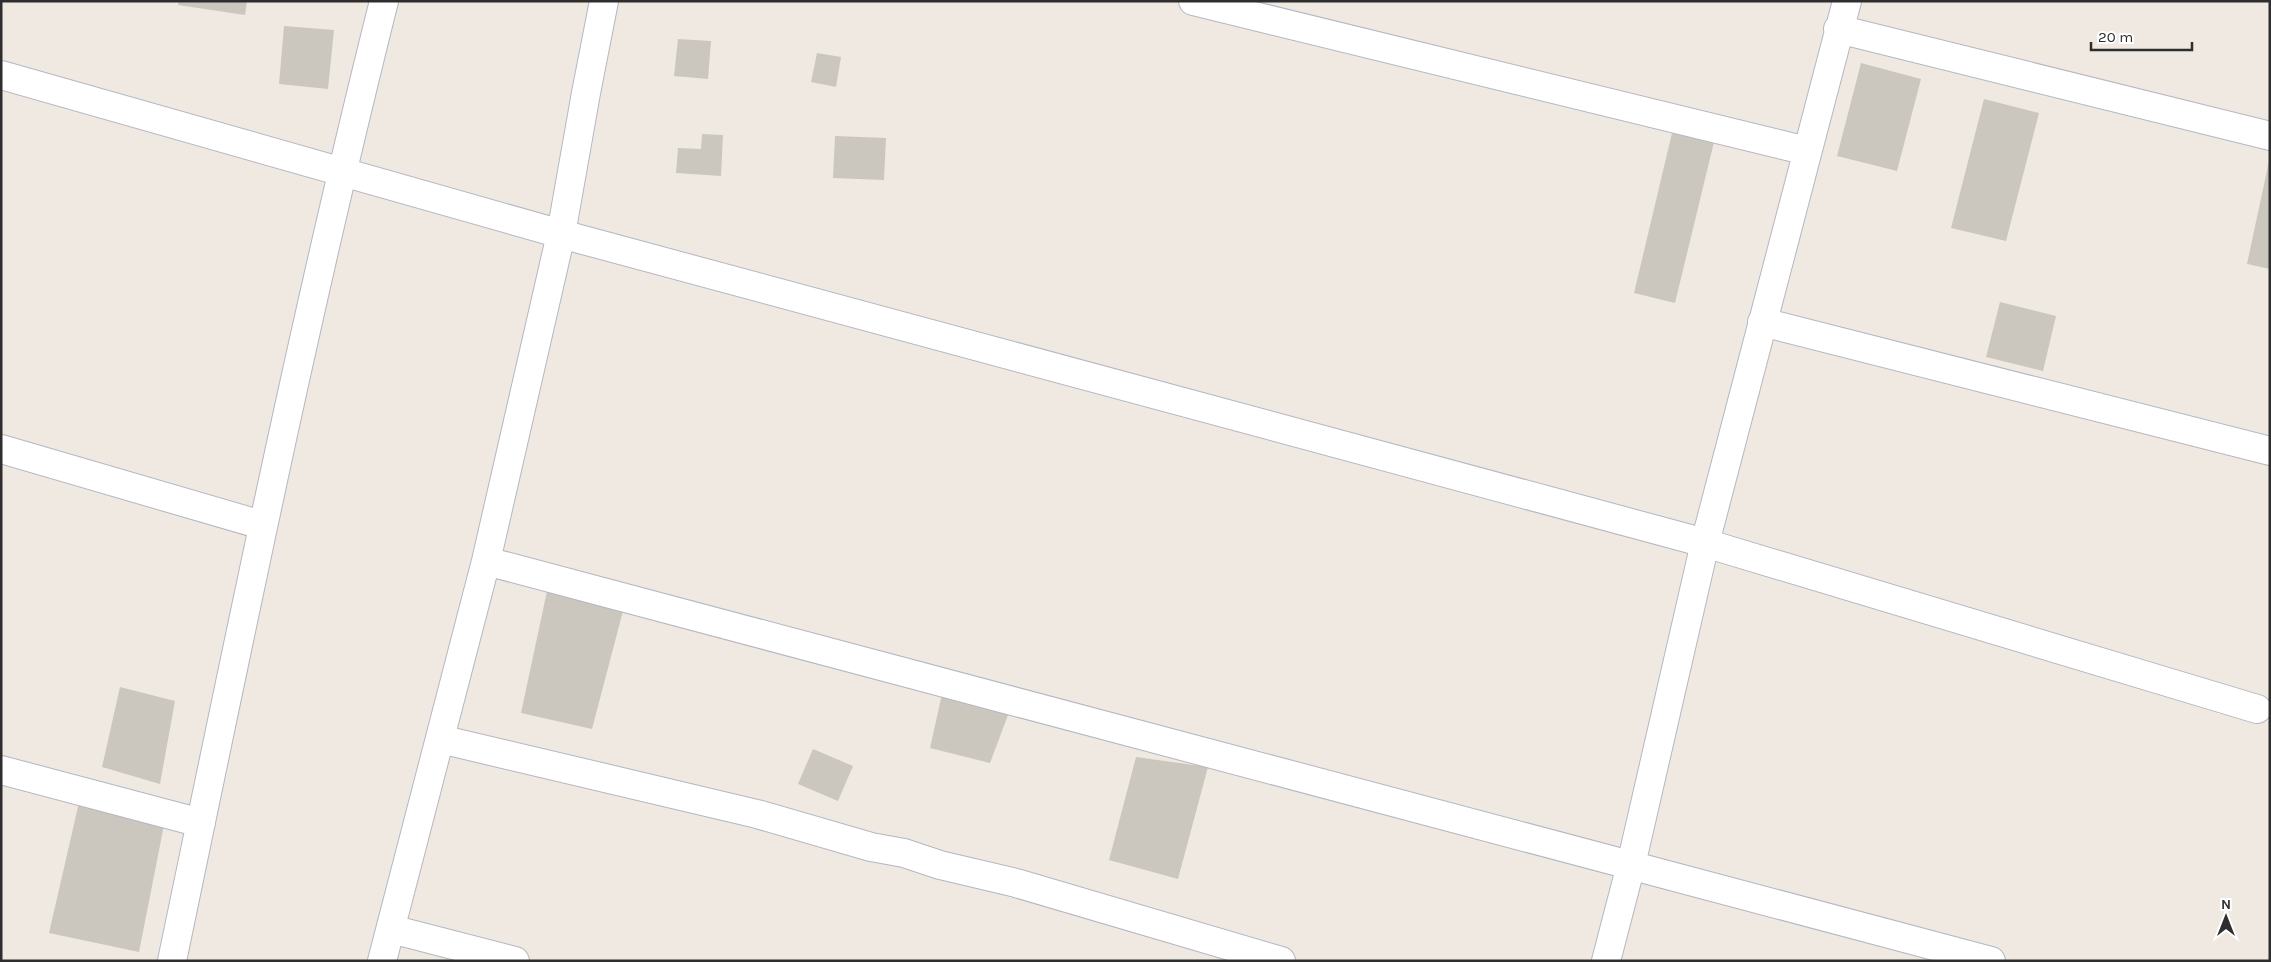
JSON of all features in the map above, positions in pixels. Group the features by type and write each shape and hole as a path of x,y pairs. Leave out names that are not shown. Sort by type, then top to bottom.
{"street":[{"path":"172,961 262,525 341,172 384,1"},
{"path":"382,961 486,561 561,234 604,1"},
{"path":"1193,1 1807,151"},
{"path":"1606,961 1632,865 1705,543 1838,29 1847,1"},
{"path":"1838,29 2270,136"},
{"path":"1,75 561,234 1705,543 2257,709"},
{"path":"1762,322 2270,451"},
{"path":"1,449 262,525"},
{"path":"486,561 1991,961"},
{"path":"440,738 757,814 871,847 904,853 940,865 1016,883 1281,961"},
{"path":"1,770 201,823"},
{"path":"390,929 515,961"}],"building":[{"path":"179,1 247,1 245,15 178,5"},
{"path":"284,26 334,30 328,89 279,84"},
{"path":"678,39 711,41 708,79 674,76"},
{"path":"817,53 841,57 836,87 811,82"},
{"path":"1861,63 1921,79 1897,171 1837,156"},
{"path":"1984,99 2039,113 2006,241 1951,228"},
{"path":"1672,133 1714,142 1675,303 1634,293"},
{"path":"702,134 723,135 721,176 676,173 678,148 701,149"},
{"path":"835,136 886,138 884,180 833,178"},
{"path":"2270,161 2270,269 2247,264"},
{"path":"2000,302 2056,316 2043,371 1986,357"},
{"path":"547,591 623,611 592,729 521,713"},
{"path":"120,687 175,701 160,784 102,767"},
{"path":"942,694 1008,715 990,763 930,748"},
{"path":"813,749 853,766 838,801 798,784"},
{"path":"1136,757 1208,767 1178,879 1109,860"},
{"path":"80,798 165,820 139,952 49,933"}]}
